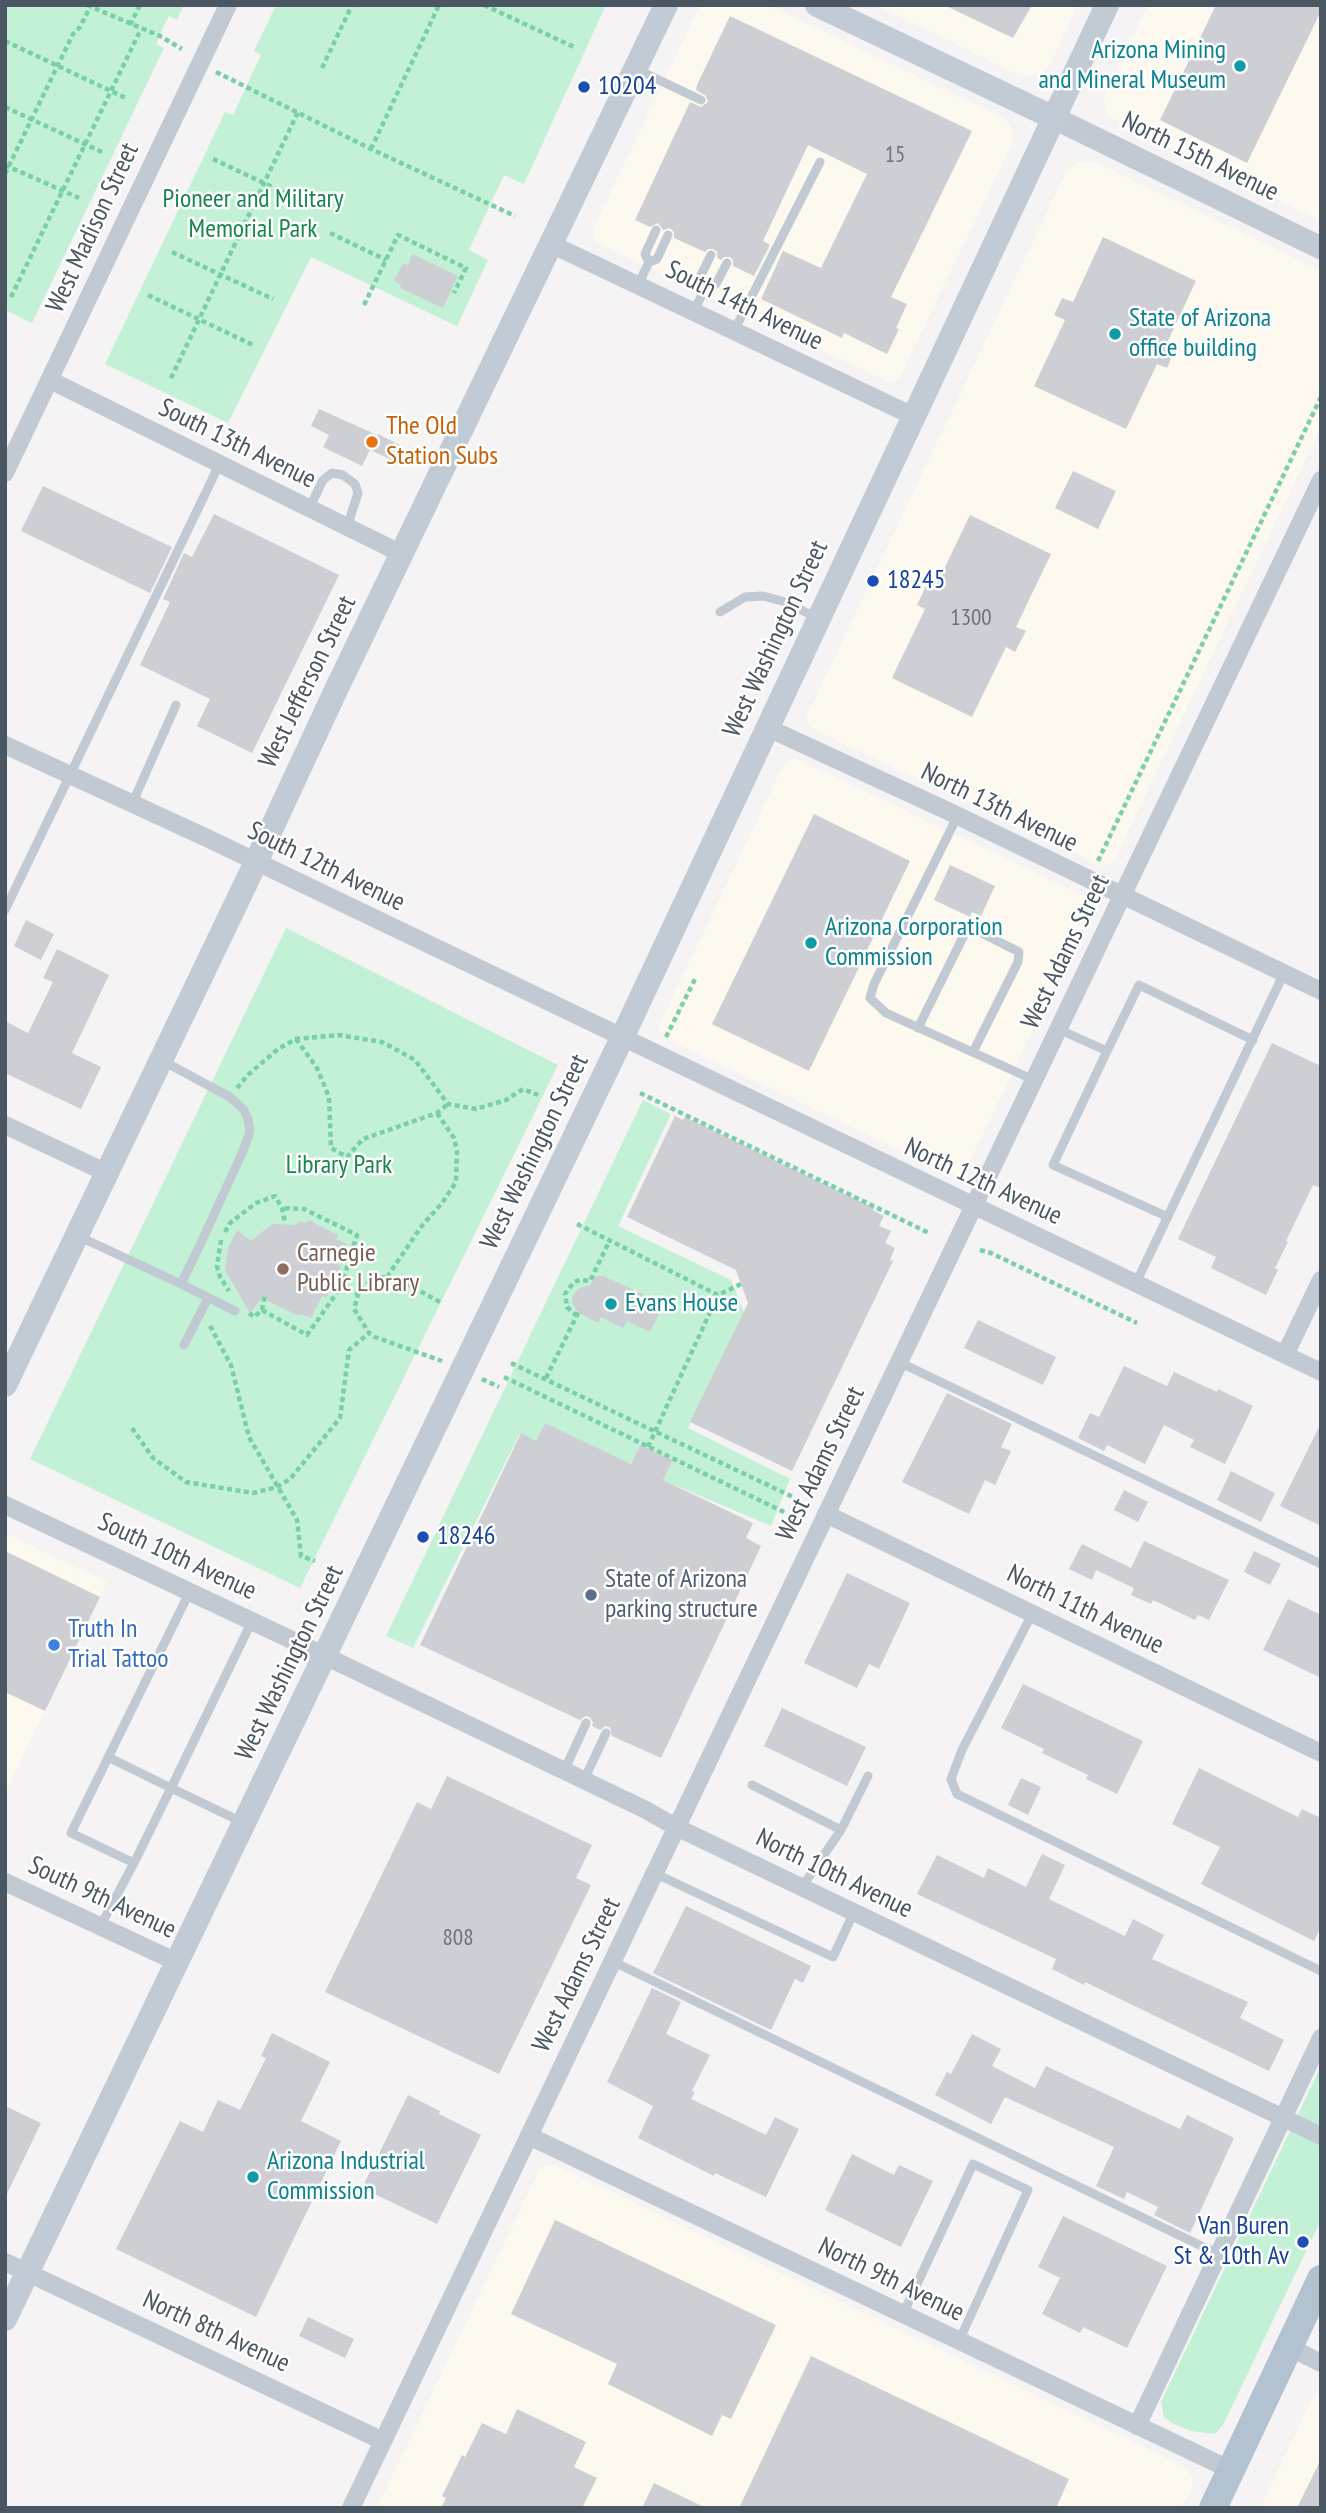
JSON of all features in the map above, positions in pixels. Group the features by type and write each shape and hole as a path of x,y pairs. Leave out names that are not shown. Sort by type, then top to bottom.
{"main road":[{"name":"West Jefferson Street","path":"5,1385 666,5"},
{"path":"817,5 1054,118"},
{"name":"West Washington Street","path":"5,2319 16,2266 177,1962 245,1824 622,1038 1107,5"},
{"path":"1213,2508 1321,2278"}],"street":[{"name":"West Madison Street","path":"5,473 228,5"},
{"name":"North 15th Avenue","path":"1054,118 1321,248"},
{"name":"South 14th Avenue","path":"551,244 913,416"},
{"name":"South 13th Avenue","path":"50,380 402,554"},
{"name":"West Adams Street","path":"351,2508 1321,480"},
{"name":"North 13th Avenue","path":"768,728 958,815 1321,991"},
{"name":"South 12th Avenue","path":"5,745 622,1038"},
{"name":"North 12th Avenue","path":"622,1038 1321,1372"},
{"path":"5,1125 105,1172"},
{"path":"1285,1355 1321,1280"},
{"name":"South 10th Avenue","path":"5,1505 326,1656"},
{"name":"North 11th Avenue","path":"826,1514 1321,1753"},
{"name":"North 10th Avenue","path":"326,1656 1321,2136"},
{"name":"South 9th Avenue","path":"5,1882 177,1962"},
{"path":"1137,2426 1321,2038"},
{"name":"North 9th Avenue","path":"529,2136 1231,2470"},
{"name":"North 8th Avenue","path":"16,2266 383,2441"},
{"path":"1289,2347 1321,2363"}],"lane":[{"path":"636,68 701,100"},
{"path":"734,331 820,162"},
{"path":"649,262 645,254 656,230"},
{"path":"638,285 649,262 657,259 668,235"},
{"path":"705,288 700,277 711,255"},
{"path":"694,311 705,288 716,284 727,263"},
{"path":"5,910 219,465"},
{"path":"309,509 323,480 332,473 343,475 355,484 358,494 347,527"},
{"path":"720,612 745,597 763,596 782,601 819,618"},
{"path":"132,804 176,705"},
{"path":"958,815 874,984 870,998 886,1013 1034,1080"},
{"path":"918,1028 967,929 972,928 1019,952 1018,962 972,1052"},
{"path":"1136,1283 1284,973"},
{"path":"1168,1217 1054,1165 1107,1051 1139,985 1253,1040"},
{"path":"1058,1029 1107,1051"},
{"path":"161,1060 230,1097 244,1110 250,1131 181,1284"},
{"path":"76,1236 208,1298 238,1309"},
{"path":"184,1345 208,1298"},
{"path":"899,1362 1321,1564"},
{"path":"134,1863 71,1833 190,1591"},
{"path":"1032,1614 962,1750 951,1779 957,1794 1321,1971"},
{"path":"100,1928 253,1621"},
{"path":"564,1771 586,1723"},
{"path":"584,1780 606,1733"},
{"path":"108,1757 245,1824"},
{"path":"802,1887 841,1830 868,1776"},
{"path":"752,1785 841,1830"},
{"path":"654,1873 834,1957 854,1912"},
{"path":"612,1961 1218,2254"},
{"path":"903,2314 973,2164 1028,2190 958,2341"}],"path":[{"path":"130,24 140,5"},
{"path":"321,68 352,5"},
{"path":"371,149 439,5"},
{"path":"484,5 574,47"},
{"path":"5,174 7,165 73,34 80,27 88,6 182,49"},
{"path":"11,297 141,29"},
{"path":"5,41 128,99"},
{"path":"200,65 514,216"},
{"path":"5,107 104,153"},
{"path":"171,378 298,112"},
{"path":"213,159 317,208"},
{"path":"7,165 79,198"},
{"path":"330,233 386,260"},
{"path":"364,305 398,235 466,268 454,293"},
{"path":"172,251 273,299"},
{"path":"148,295 255,346"},
{"path":"1098,861 1321,397"},
{"path":"665,1038 695,976"},
{"path":"230,1097 249,1074 278,1049 296,1039 339,1035 382,1042 415,1060 447,1104 475,1109 506,1100 523,1089 538,1095"},
{"path":"296,1039 317,1068 329,1097 331,1147 347,1157 363,1139 437,1113 447,1104"},
{"path":"640,1093 929,1233"},
{"path":"387,1277 456,1182 457,1151 454,1138 437,1113"},
{"path":"236,1300 220,1277 217,1266 220,1240 232,1219 256,1203 275,1196 282,1208 285,1223"},
{"path":"262,1310 307,1335 341,1287 357,1235 304,1209 282,1208"},
{"path":"577,1224 718,1295"},
{"path":"577,1316 566,1307 565,1293 574,1282 590,1281 610,1240"},
{"path":"980,1250 1138,1322"},
{"path":"440,1302 407,1284 387,1277 373,1278 358,1294 354,1309 369,1333 499,1387"},
{"path":"332,1282 358,1294"},
{"path":"649,1448 654,1430 718,1295 741,1284"},
{"path":"238,1309 254,1317 262,1310 265,1294"},
{"path":"546,1378 580,1309"},
{"path":"209,1322 231,1365 249,1437 297,1520 301,1556 315,1561"},
{"path":"132,1428 153,1458 186,1482 253,1493 277,1487 290,1479 341,1418 349,1350 369,1333"},
{"path":"511,1363 793,1497"},
{"path":"504,1377 786,1513"}],"shaded area":[{"path":"700,5 768,5 1002,117 1010,125 1012,144 900,377 895,381 888,382 598,243 594,236 594,227"},
{"path":"875,5 1078,5 1049,66 1030,77 1019,75"},
{"path":"1148,5 1321,5 1321,220 1120,124 1109,116 1104,96"},
{"path":"1081,161 1093,161 1321,271 1321,427 1114,861 1101,866 811,728 807,722 807,715 1066,172"},
{"path":"792,759 797,759 1084,896 1089,901 1089,911 968,1166 959,1175 953,1175 667,1039 659,1030 659,1025 783,766"},
{"path":"5,1533 107,1582 5,1793"},
{"path":"546,2165 555,2165 1185,2467 1192,2476 1193,2486 1182,2508 377,2508 539,2170"},
{"path":"1315,2392 1321,2395 1321,2508 1260,2508"}],"green space":[{"name":"Pioneer and Military Memorial Park","path":"5,5 184,5 177,20 169,16 164,25 156,44 164,48 32,323 5,310"},
{"path":"276,5 606,5 524,184 504,175 469,250 488,260 457,326 311,257 228,423 105,364 225,112 233,115 261,55 254,51"},
{"name":"Library Park","path":"286,928 558,1065 300,1588 30,1459"},
{"path":"643,1100 671,1114 618,1226 731,1280 744,1312 688,1428 790,1479 771,1526 663,1480 673,1460 640,1445 631,1464 545,1424 536,1441 520,1433 413,1648 386,1636"},
{"path":"1321,2066 1321,2220 1223,2425 1215,2434 1191,2431 1164,2417 1161,2402"}],"building":[{"path":"944,5 1032,5 1013,38"},
{"name":"Arizona Mining and Mineral Museum","path":"1216,5 1321,5 1321,11 1247,163 1160,120"},
{"path":"730,16 972,131 891,297 907,304 887,354 844,333 842,338 761,299 783,251 821,268 867,174 808,145 763,241 770,245 754,276 733,266 730,257 721,260 713,249 705,252 674,238 674,232 670,228 663,230 658,223 650,227 635,220 690,102 701,107 708,102 706,96 696,90 697,85"},
{"name":"State of Arizona office building","path":"1103,237 1196,281 1165,347 1174,352 1167,368 1157,364 1126,429 1034,386 1065,320 1054,315 1062,298 1073,302"},
{"path":"412,254 458,276 443,308 400,288 401,285 394,281 403,263 408,265"},
{"path":"319,409 377,435 362,466 323,447 329,435 311,426"},
{"path":"378,434 400,445 392,460 370,450"},
{"path":"1073,471 1116,491 1098,529 1055,508"},
{"path":"43,486 172,547 150,593 21,531"},
{"path":"214,514 339,575 252,753 197,726 210,699 140,665 170,602 163,599 184,553 192,557"},
{"path":"970,515 1051,554 1016,627 1026,631 1015,652 1006,647 972,717 892,678 925,609 917,605 927,584 935,588"},
{"name":"Arizona Corporation Commission","path":"814,814 910,861 809,1071 712,1024"},
{"path":"950,865 995,886 981,916 972,912 970,917 934,900"},
{"path":"26,920 54,934 41,960 14,946"},
{"path":"57,949 109,975 72,1053 101,1067 81,1109 5,1073 5,1021 28,1033 53,982 43,978"},
{"path":"1272,1043 1321,1066 1321,1188 1313,1185 1286,1241 1288,1242 1275,1268 1278,1270 1266,1295 1211,1268 1216,1257 1178,1239"},
{"path":"675,1116 683,1120 685,1117 874,1208 873,1210 884,1216 879,1226 891,1231 885,1243 895,1248 890,1260 893,1261 792,1471 690,1422 748,1303 736,1270 627,1217"},
{"name":"Carnegie Public Library","path":"309,1220 338,1235 336,1239 347,1244 337,1264 341,1267 326,1298 322,1296 311,1318 301,1314 299,1316 262,1298 250,1313 225,1270 228,1248 237,1230 251,1241 272,1224 297,1225 300,1221 306,1223"},
{"name":"Evans House","path":"595,1276 604,1276 651,1298 647,1305 660,1312 650,1332 627,1321 623,1328 601,1317 598,1323 579,1313 572,1303 572,1297 578,1289 590,1285"},
{"path":"978,1320 1056,1357 1043,1385 964,1348"},
{"path":"1124,1366 1167,1386 1174,1372 1253,1406 1225,1464 1190,1447 1194,1440 1164,1425 1145,1464 1107,1445 1104,1451 1078,1438 1090,1413 1099,1417"},
{"path":"947,1393 1012,1424 1001,1447 1011,1451 995,1485 985,1480 969,1514 902,1482"},
{"name":"State of Arizona parking structure","path":"545,1423 631,1464 640,1445 673,1460 663,1480 753,1523 746,1538 761,1546 661,1758 612,1736 610,1727 605,1726 600,1730 592,1726 590,1717 585,1716 580,1720 420,1645 521,1433 536,1441"},
{"path":"1321,1423 1321,1526 1280,1506"},
{"path":"1231,1471 1275,1493 1261,1522 1217,1500"},
{"path":"1124,1490 1148,1502 1138,1522 1114,1510"},
{"path":"1144,1541 1229,1580 1209,1620 1198,1615 1195,1620 1153,1600 1151,1604 1131,1595 1134,1588 1096,1570 1092,1580 1069,1569 1082,1544 1131,1568"},
{"path":"5,1551 100,1597 45,1711 5,1692"},
{"path":"1254,1551 1281,1564 1270,1585 1244,1572"},
{"path":"847,1573 910,1603 879,1669 869,1664 857,1688 804,1663"},
{"path":"1288,1599 1321,1615 1321,1678 1263,1650"},
{"path":"1023,1684 1143,1741 1117,1794 1086,1779 1088,1775 1042,1753 1044,1749 1001,1728"},
{"path":"782,1708 866,1747 847,1786 764,1746"},
{"path":"1199,1768 1298,1817 1302,1809 1321,1818 1321,1927 1314,1941 1201,1884 1220,1847 1172,1824"},
{"path":"447,1776 592,1845 576,1878 591,1885 499,2074 325,1992 417,1802 431,1809"},
{"path":"1021,1778 1041,1787 1028,1815 1008,1805"},
{"path":"1042,1854 1065,1865 1049,1899 1125,1936 1133,1919 1164,1935 1152,1959 1248,2002 1240,2018 1284,2040 1269,2071 1085,1982 1084,1985 1052,1969 1056,1959 917,1894 937,1855 984,1878 988,1868 1026,1887"},
{"path":"686,1906 811,1966 803,1983 795,1979 771,2030 653,1973"},
{"path":"652,1988 681,2002 666,2034 710,2055 692,2091 695,2092 691,2099 766,2135 775,2117 799,2129 766,2197 715,2173 714,2176 638,2138 653,2106 607,2082"},
{"name":"Arizona Industrial Commission","path":"272,2033 330,2062 301,2121 341,2141 256,2317 116,2249 180,2121 203,2132 218,2100 240,2110 266,2058 261,2056"},
{"path":"972,2034 1001,2049 992,2066 1035,2088 1046,2066 1180,2129 1187,2115 1234,2138 1190,2233 1154,2215 1158,2207 1127,2192 1124,2199 1096,2186 1114,2147 1005,2097 991,2124 935,2095 947,2072 951,2074"},
{"path":"408,2095 481,2135 437,2224 362,2188"},
{"path":"5,2106 41,2123 5,2198"},
{"path":"852,2154 894,2175 899,2165 933,2181 901,2247 825,2210"},
{"path":"1063,2216 1167,2266 1127,2348 1083,2327 1080,2333 1042,2314 1060,2278 1038,2267"},
{"path":"555,2220 776,2325 731,2419 722,2415 712,2436 608,2384 617,2364 511,2314"},
{"path":"308,2317 354,2339 345,2358 299,2336"},
{"path":"811,2356 1069,2479 1056,2508 739,2508"},
{"path":"517,2409 586,2442 574,2467 597,2478 582,2508 441,2508 446,2498 442,2496 462,2455 465,2457 482,2423 506,2434"},
{"path":"1321,2459 1321,2508 1297,2508"},
{"path":"654,2483 706,2508 642,2508"}],"place":[{"name":"Arizona Mining and Mineral Museum","path":"1240,66"},
{"name":"10204","path":"584,87"},
{"name":"State of Arizona office building","path":"1115,334"},
{"name":"The Old Station Subs","path":"372,442"},
{"name":"18245","path":"873,581"},
{"name":"Arizona Corporation Commission","path":"811,943"},
{"name":"Carnegie Public Library","path":"283,1269"},
{"name":"Evans House","path":"611,1304"},
{"name":"18246","path":"423,1537"},
{"name":"State of Arizona parking structure","path":"591,1595"},
{"name":"Truth In Trial Tattoo","path":"54,1645"},
{"name":"Arizona Industrial Commission","path":"253,2177"},
{"name":"Van Buren St & 10th Av","path":"1303,2242"}]}
